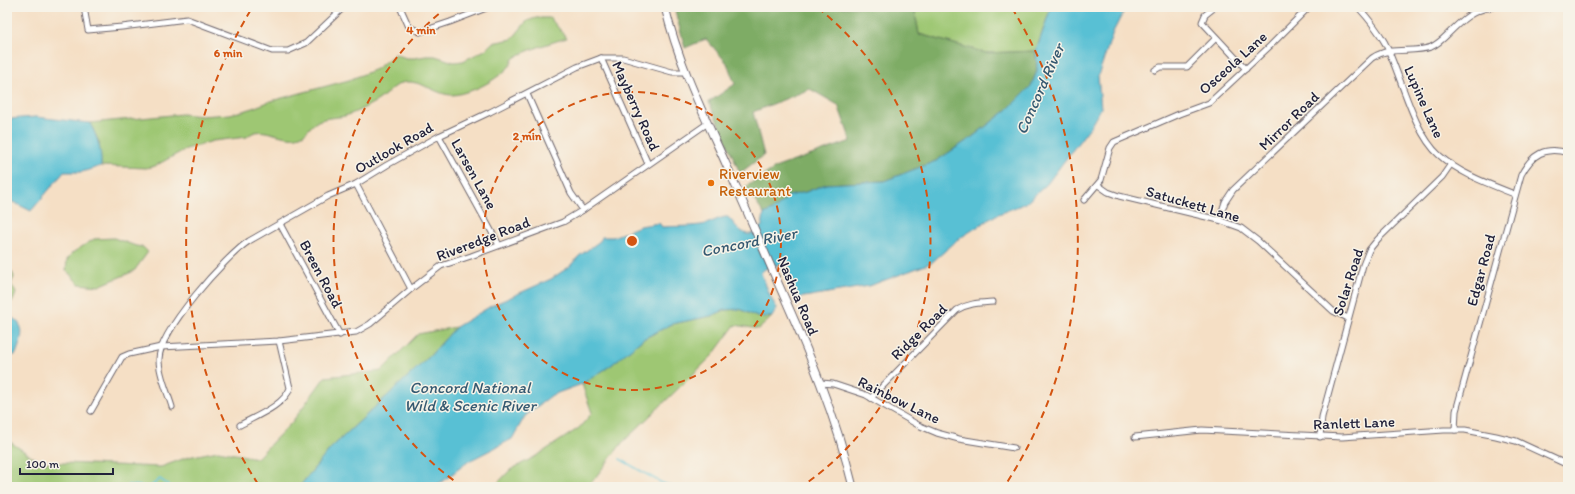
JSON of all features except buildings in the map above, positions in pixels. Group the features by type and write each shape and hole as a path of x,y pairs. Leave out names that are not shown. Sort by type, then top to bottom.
{"main road":[{"name":"Nashua Road","path":"665,7 685,72 753,223 821,383 839,434 853,487"}],"street":[{"path":"84,7 88,30 122,28 187,19 272,51 288,51 306,43 344,7"},
{"path":"400,7 409,27 420,32 489,7"},
{"path":"1215,7 1203,18 1203,25 1246,69"},
{"name":"Osceola Lane","path":"1098,185 1110,148 1118,140 1209,103 1310,7"},
{"name":"Lupine Lane","path":"1358,7 1376,29 1388,51 1423,135 1432,149 1451,164 1482,181 1514,194"},
{"path":"1388,51 1424,48 1436,45 1469,14 1479,9 1492,7"},
{"path":"1155,70 1160,67 1187,67 1216,38"},
{"name":"Mirror Road","path":"1219,220 1225,202 1233,190 1372,58 1380,53 1388,51"},
{"name":"Outlook Road","path":"161,347 175,321 239,248 328,196 356,184 386,165 439,136 527,94 577,67 601,58 623,58 672,72 685,72"},
{"name":"Mayberry Road","path":"601,58 648,164"},
{"path":"527,94 571,193 583,210"},
{"name":"Riveredge Road","path":"91,411 122,357 129,354 161,347 280,341 340,335 363,329 441,266 563,222 583,210 708,123"},
{"name":"Larsen Lane","path":"439,136 500,245"},
{"name":"Edgar Road","path":"1455,430 1456,411 1514,194 1521,175 1529,161 1540,153 1554,150 1568,153"},
{"name":"Solar Road","path":"1320,437 1322,417 1348,318 1363,265 1369,250 1378,239 1442,177 1451,164"},
{"path":"356,184 411,289"},
{"path":"1084,200 1098,185"},
{"name":"Satuckett Lane","path":"1098,185 1108,192 1119,196 1234,225 1247,232 1333,311 1348,318"},
{"name":"Breen Road","path":"280,224 340,335"},
{"name":"Ridge Road","path":"871,398 957,310 965,305 973,303 993,302"},
{"path":"240,425 282,401 288,394 290,388 280,341"},
{"path":"161,347 159,360 172,407"},
{"name":"Rainbow Lane","path":"821,383 834,384 871,398 918,425 937,433 1014,448"},
{"name":"Ranlett Lane","path":"1135,437 1209,430 1320,437 1360,437 1455,430 1490,434 1516,441 1545,453 1568,465"}],"green space":[{"path":"674,7 914,7 919,34 986,53 1036,51 1037,71 1031,86 1007,110 971,138 936,161 884,181 826,184 806,192 790,196 776,208 764,214 745,187 777,167 851,141 838,105 810,89 753,112 764,155 740,173 709,102 735,84 727,63 706,39 685,48"},
{"path":"914,7 1051,7 1036,51 986,53 919,34"},
{"path":"536,18 550,18 567,38 538,47 517,56 512,60 509,67 496,78 470,91 454,95 446,94 417,83 405,82 397,85 379,100 357,112 318,121 304,134 297,137 282,136 260,131 247,137 213,141 186,149 155,166 146,168 101,166 99,142 90,123 182,114 201,116 230,114 247,110 271,101 349,80 376,69 395,54 406,58 435,56 454,62 463,61 485,50 492,43 512,39 527,21"},
{"path":"114,238 143,247 148,252 134,271 99,286 79,284 66,270 67,260 72,253 94,239"},
{"path":"7,271 12,272 14,277 11,284 16,293 13,301 7,303"},
{"path":"740,309 757,317 772,317 759,329 735,325 712,356 622,443 588,487 494,487 510,470 538,455 579,428 592,413 582,384 610,366 643,339 672,324 711,316 725,310"},
{"path":"456,327 429,357 331,448 299,487 7,487 7,440 40,462 161,467 188,457 218,451 257,458 292,422 325,377 381,371 418,334"}],"water":[{"name":"Concord National Wild & Scenic River","path":"1051,7 1126,7 1113,32 1098,76 1101,108 1090,127 1047,184 1026,203 996,215 960,238 931,263 869,286 798,298 781,264 765,269 761,273 771,298 777,308 772,317 757,317 740,309 725,310 711,316 672,324 643,339 610,366 582,384 552,395 525,416 512,439 469,461 443,481 432,487 299,487 331,448 429,357 456,327 491,306 551,279 569,267 579,256 600,241 602,237 613,237 640,226 659,223 662,227 696,226 725,217 728,217 744,233 751,234 762,226 764,214 776,208 789,196 806,192 826,184 884,181 936,161 971,138 1007,110 1031,86 1037,71 1036,51"},
{"path":"36,117 90,123 95,133 101,154 101,166 82,172 64,172 31,211 13,202 7,201 7,119"},
{"path":"7,314 19,323 22,332 16,354 7,359"}],"waterway":[{"path":"620,459 662,483 673,487"},
{"path":"150,487 160,479 171,487"},
{"path":"127,487 128,485 148,487"}],"place":[{"name":"Riverview Restaurant","path":"711,183"}],"water label":[{"name":"Concord River","path":"1040,89"},
{"name":"Concord River","path":"749,242"}]}
